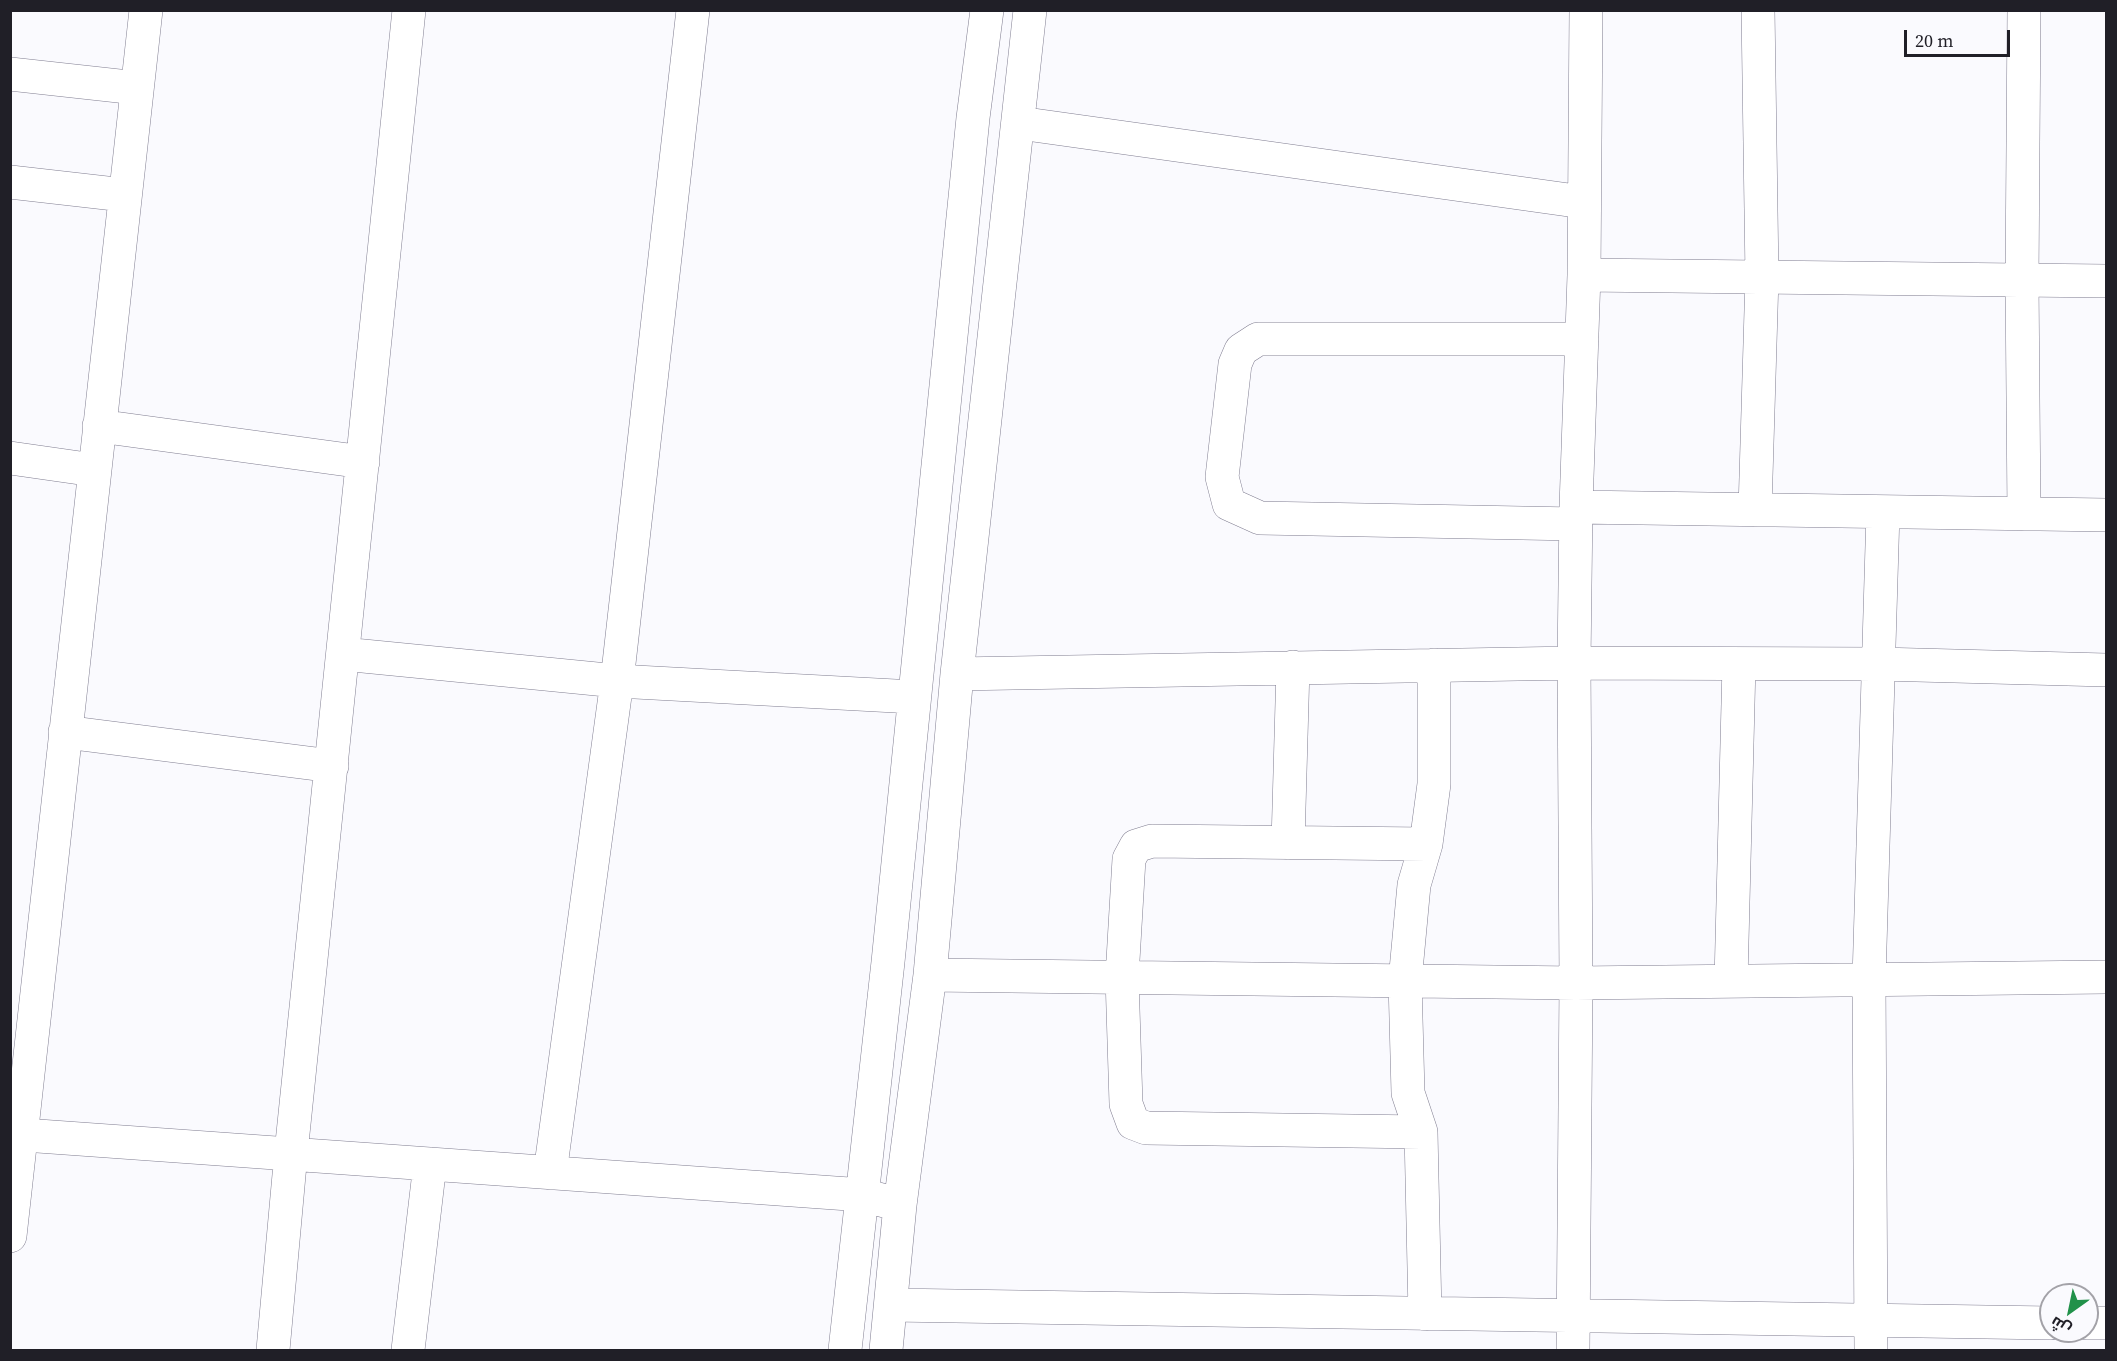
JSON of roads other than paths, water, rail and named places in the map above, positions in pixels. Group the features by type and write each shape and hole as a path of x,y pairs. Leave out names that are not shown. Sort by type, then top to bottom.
{"street":[{"path":"10,1236 16,1134 65,732 146,10"},
{"path":"273,1350 291,1153 409,10"},
{"path":"550,1173 617,681 693,10"},
{"path":"845,1350 888,962 972,130 987,10"},
{"path":"886,1350 900,1205 930,975 957,674 1030,10"},
{"path":"1573,1350 1576,983 1574,663 1576,515 1584,275 1586,10"},
{"path":"1755,510 1762,277 1758,10"},
{"path":"2024,10 2022,280 2024,514"},
{"path":"10,74 137,88"},
{"path":"1019,123 1583,202"},
{"path":"10,182 124,195"},
{"path":"1584,275 2106,280"},
{"path":"1581,339 1258,339 1241,350 1235,364 1222,477 1228,504 1260,518 1576,515 1755,510 2106,515"},
{"path":"99,426 363,462"},
{"path":"10,458 94,470"},
{"path":"1871,1335 1869,980 1883,512"},
{"path":"343,654 617,681 914,697"},
{"path":"957,674 1574,663 1879,664 2106,670"},
{"path":"1731,981 1739,664"},
{"path":"1425,1314 1421,1132 1408,1092 1405,981 1414,885 1426,844 1434,784 1434,665"},
{"path":"1288,843 1293,667"},
{"path":"65,732 332,766"},
{"path":"1421,1132 1146,1128 1133,1123 1126,1104 1122,977 1129,859 1136,846 1152,841 1426,844"},
{"path":"930,975 1576,983 2106,977"},
{"path":"16,1134 863,1195 900,1205"},
{"path":"408,1350 430,1164"},
{"path":"891,1305 1572,1317 1871,1335 2039,1324"}]}
